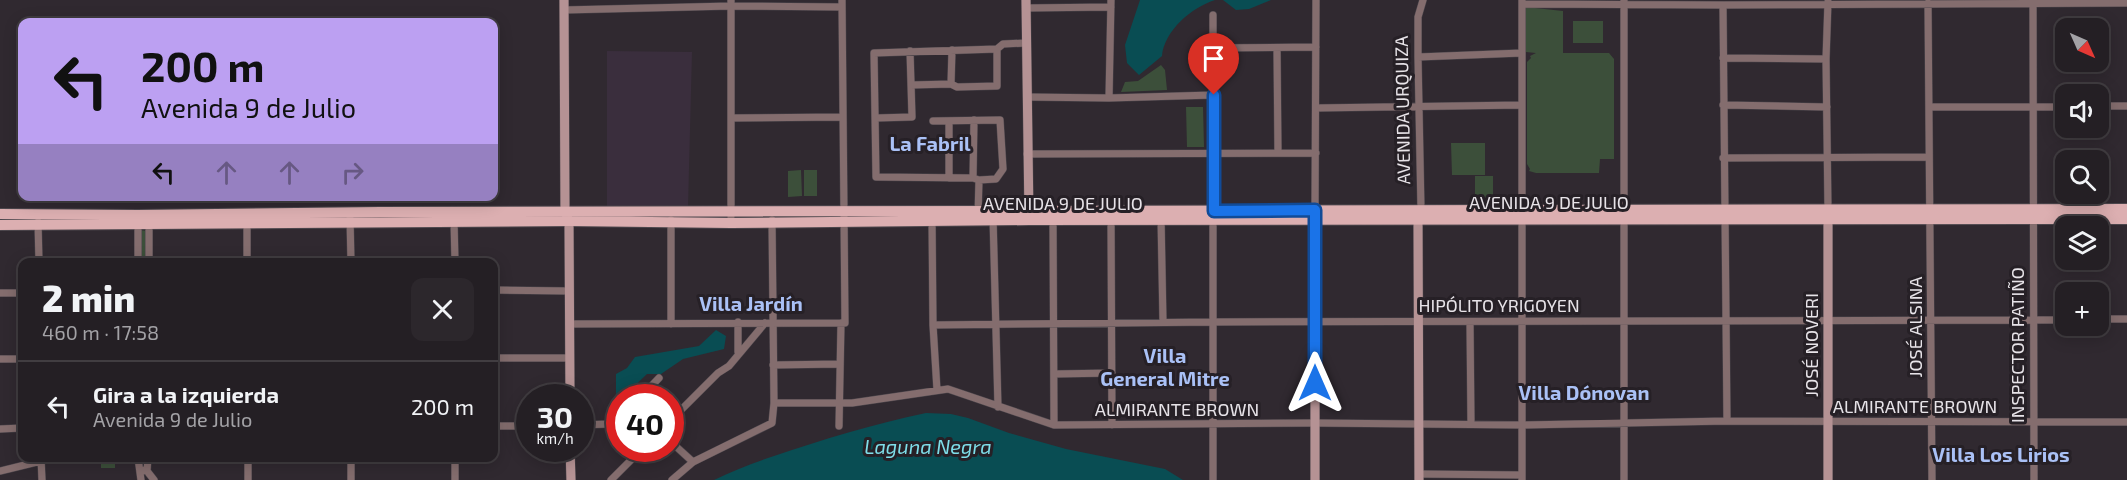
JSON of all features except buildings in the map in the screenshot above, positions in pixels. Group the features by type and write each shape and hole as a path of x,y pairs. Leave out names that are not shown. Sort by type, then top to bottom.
{"main road":[{"name":"AVENIDA 9 DE JULIO","path":"671,217 731,212 772,217 932,217 1931,214 2127,209"},
{"name":"AVENIDA 9 DE JULIO","path":"2033,213 2127,219"},
{"name":"AVENIDA 9 DE JULIO","path":"0,214 38,219 143,220 671,217 731,223 772,217"},
{"name":"AVENIDA 9 DE JULIO","path":"0,225 38,219"}],"street":[{"path":"1315,480 1316,0"},
{"name":"AVENIDA URQUIZA","path":"1420,214 1418,17 1423,0"},
{"path":"1420,214 1419,477 1522,478 1522,2 1702,2 1723,5 1828,2 2127,3"},
{"path":"1624,2 1624,480"},
{"path":"1828,2 1828,214"},
{"name":"JOSÉ ALSINA","path":"1928,2 1932,480"},
{"name":"INSPECTOR PATIÑO","path":"2032,2 2034,480"},
{"path":"731,3 731,223"},
{"path":"570,384 564,5 842,4 843,323 839,426"},
{"path":"1029,215 1026,4 1111,4 1109,98"},
{"path":"1723,5 1727,422"},
{"path":"1213,15 1213,480"},
{"path":"933,121 1000,120 1003,169 996,179 876,177 874,53 997,49 1002,44 1026,43"},
{"path":"1214,48 1316,47"},
{"path":"1277,48 1278,153"},
{"path":"911,85 951,84 957,87 997,87 997,49"},
{"path":"951,84 952,50"},
{"path":"876,118 912,117 910,51"},
{"path":"1418,57 1522,53"},
{"path":"1723,58 1827,59"},
{"path":"1027,97 1109,98 1214,95"},
{"path":"1316,108 1522,105"},
{"path":"1723,105 1827,106"},
{"path":"1929,107 2055,106"},
{"path":"2109,106 2127,106"},
{"path":"731,118 843,117"},
{"path":"974,120 978,216"},
{"path":"949,121 949,178"},
{"path":"1027,154 1316,153"},
{"path":"1723,158 1929,157"},
{"name":"JOSÉ NOVERI","path":"1828,214 1828,480"},
{"path":"1053,215 1054,425"},
{"path":"1161,215 1163,322"},
{"path":"993,216 998,407"},
{"path":"1111,216 1112,425"},
{"path":"671,217 672,324"},
{"path":"672,480 693,462 772,423 774,403 772,217"},
{"path":"932,217 933,325 937,390"},
{"path":"350,218 351,258"},
{"path":"454,218 454,258"},
{"path":"38,219 39,258"},
{"path":"247,219 247,258"},
{"path":"138,258 143,220"},
{"path":"143,220 148,258"},
{"path":"498,290 569,291"},
{"path":"0,293 18,293"},
{"path":"2109,319 2127,319"},
{"name":"HIPÓLITO YRIGOYEN","path":"933,325 1624,320 2055,320"},
{"path":"738,322 738,353"},
{"path":"1470,322 1470,424"},
{"path":"684,407 718,373 729,366 765,323"},
{"path":"569,324 843,323"},
{"path":"498,358 570,358"},
{"path":"0,359 18,359"},
{"path":"773,365 840,364"},
{"path":"1054,374 1112,373"},
{"path":"653,384 659,378"},
{"name":"ALMIRANTE BROWN","path":"774,403 852,403 948,389 1054,425 2127,422"},
{"path":"498,426 516,426"},
{"path":"0,429 18,428"},
{"path":"684,454 693,462"},
{"path":"0,471 31,462"},
{"path":"41,462 42,480"},
{"path":"140,462 154,480"},
{"path":"141,480 147,462"},
{"path":"248,462 248,480"},
{"path":"351,462 351,480"},
{"path":"455,462 455,480"},
{"path":"570,462 571,480"},
{"path":"611,480 629,462"}],"shaded area":[{"path":"607,51 692,52 688,207 607,207"}],"green space":[{"path":"1526,7 1563,11 1563,53 1609,53 1614,59 1614,159 1600,159 1599,173 1529,171 1527,164 1527,62 1530,56 1536,53 1526,52"},
{"path":"1573,21 1603,21 1603,43 1573,43"},
{"path":"1161,65 1165,70 1167,90 1121,92 1125,82 1138,81"},
{"path":"1186,107 1203,107 1204,147 1187,147"},
{"path":"1451,143 1485,143 1485,175 1452,175"},
{"path":"801,170 802,196 788,197 788,171"},
{"path":"804,170 817,170 817,196 804,196"},
{"path":"1475,176 1493,176 1493,201 1475,201"},
{"path":"140,230 147,231 146,258 140,258"},
{"path":"101,462 115,462 115,468 101,468"}],"water":[{"path":"1140,0 1215,0 1197,8 1181,21 1168,38 1162,56 1139,75 1127,63 1125,45"},
{"path":"1223,0 1271,0 1249,9 1236,10"},
{"path":"716,330 726,336 724,349 683,359 661,374 647,374 637,384 616,384 616,374 627,368 635,357 699,346"},
{"name":"Laguna Negra","path":"926,413 951,414 1066,449 1165,469 1183,480 714,480 751,464 812,444"}],"district":[{"name":"La Fabril","path":"930,144"},
{"name":"Villa Jardín","path":"751,304"},
{"name":"Villa General Mitre","path":"1165,368"},
{"name":"Villa Dónovan","path":"1584,393"},
{"name":"Villa Los Lirios","path":"2001,455"}],"route":[{"path":"1214,95 1214,211 1315,210 1315,383"}]}
